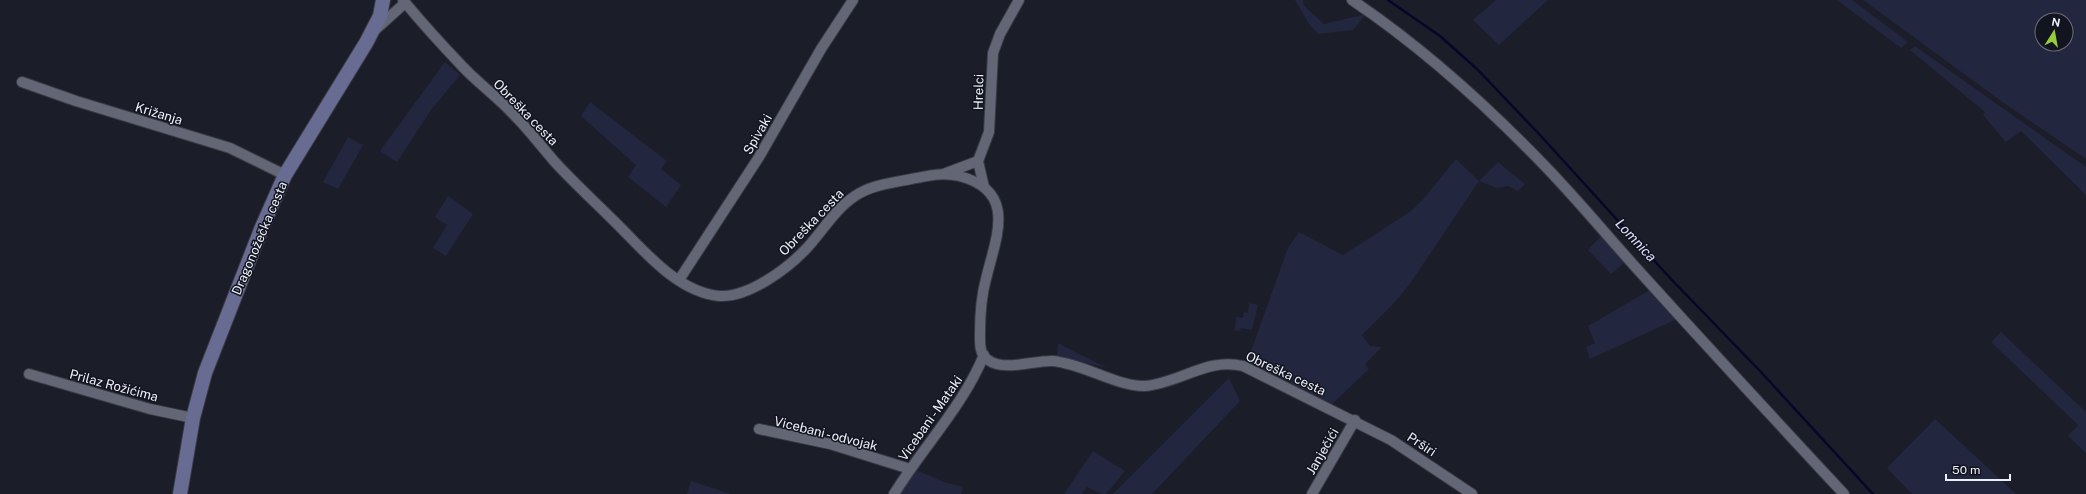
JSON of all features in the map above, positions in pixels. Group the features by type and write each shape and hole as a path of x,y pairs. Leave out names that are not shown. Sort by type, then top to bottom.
{"main road":[{"name":"Dragonožečka cesta","path":"180,494 193,418 214,346 262,227 285,175 371,34 380,16 383,0"}],"street":[{"name":"Spivaki","path":"680,280 759,157 821,49 852,0"},
{"name":"Hrelci","path":"978,161 989,132 993,53 1000,34 1019,0"},
{"path":"1352,0 1406,39 1440,66 1480,102 1544,165 1649,283 1844,494"},
{"path":"371,34 404,1"},
{"name":"Obreška cesta","path":"404,1 464,68 512,112 579,187 646,255 680,280 708,294 731,296 742,293 770,277 797,258 837,212 856,195 878,186 944,173 969,179 984,187"},
{"name":"Križanja","path":"22,82 76,101 230,148 285,175"},
{"path":"944,173 978,161 984,187 994,203 999,229 996,245 985,280 980,310 980,342 984,355"},
{"name":"Obreška cesta","path":"984,355 992,362 1009,365 1044,361 1061,362 1122,382 1142,386 1164,382 1214,365 1233,363 1244,366 1355,420"},
{"name":"Vicebani - Mataki","path":"894,494 961,398 984,355"},
{"name":"Prilaz Rožićima","path":"29,374 150,409 193,418"},
{"name":"Janječići","path":"1312,494 1355,420"},
{"name":"Prširi","path":"1355,420 1391,440 1472,494"},
{"name":"Vicebani - odvojak","path":"759,430 830,444 910,469"}],"shaded area":[{"path":"1295,0 1303,0 1304,6 1324,24 1366,14 1353,30 1318,34 1309,24"},
{"path":"1496,0 1548,0 1499,45 1473,20"},
{"path":"1837,0 1852,0 1908,42 1901,48"},
{"path":"1863,0 2086,0 2086,159 2001,101"},
{"path":"1915,46 2086,167 2086,195 2021,131 2006,142 1983,115 1985,112 1910,50"},
{"path":"445,62 460,75 431,110 397,162 380,151"},
{"path":"590,102 667,161 661,169 681,185 666,207 628,177 636,165 581,116"},
{"path":"348,137 363,145 338,189 323,182"},
{"path":"1456,159 1479,181 1409,285 1395,302 1362,335 1370,346 1382,347 1365,364 1369,369 1332,404 1247,362 1288,248 1299,232 1343,255 1411,211 1425,197"},
{"path":"1498,162 1525,184 1518,191 1508,186 1497,188 1479,181"},
{"path":"448,196 473,214 446,256 433,248 447,225 435,217"},
{"path":"1602,235 1626,261 1611,274 1588,250"},
{"path":"1650,290 1677,319 1590,359 1586,347 1595,343 1588,326"},
{"path":"1249,303 1258,305 1252,330 1241,328 1240,331 1235,330 1236,317 1243,318 1244,312 1248,313"},
{"path":"2001,332 2086,412 2086,453 2068,436 2078,425 1991,342"},
{"path":"1058,343 1107,368 1057,356"},
{"path":"1229,378 1240,401 1152,494 1113,494"},
{"path":"1935,419 2016,494 1912,494 1887,468"},
{"path":"1093,451 1125,471 1106,494 1102,494 1087,487 1082,494 1064,494"},
{"path":"914,469 944,482 963,487 961,494 898,494"},
{"path":"691,481 731,494 687,494"}],"waterway":[{"name":"Lomnica","path":"1388,0 1440,36 1477,69 1540,135 1670,278 1760,371 1873,494"}]}
